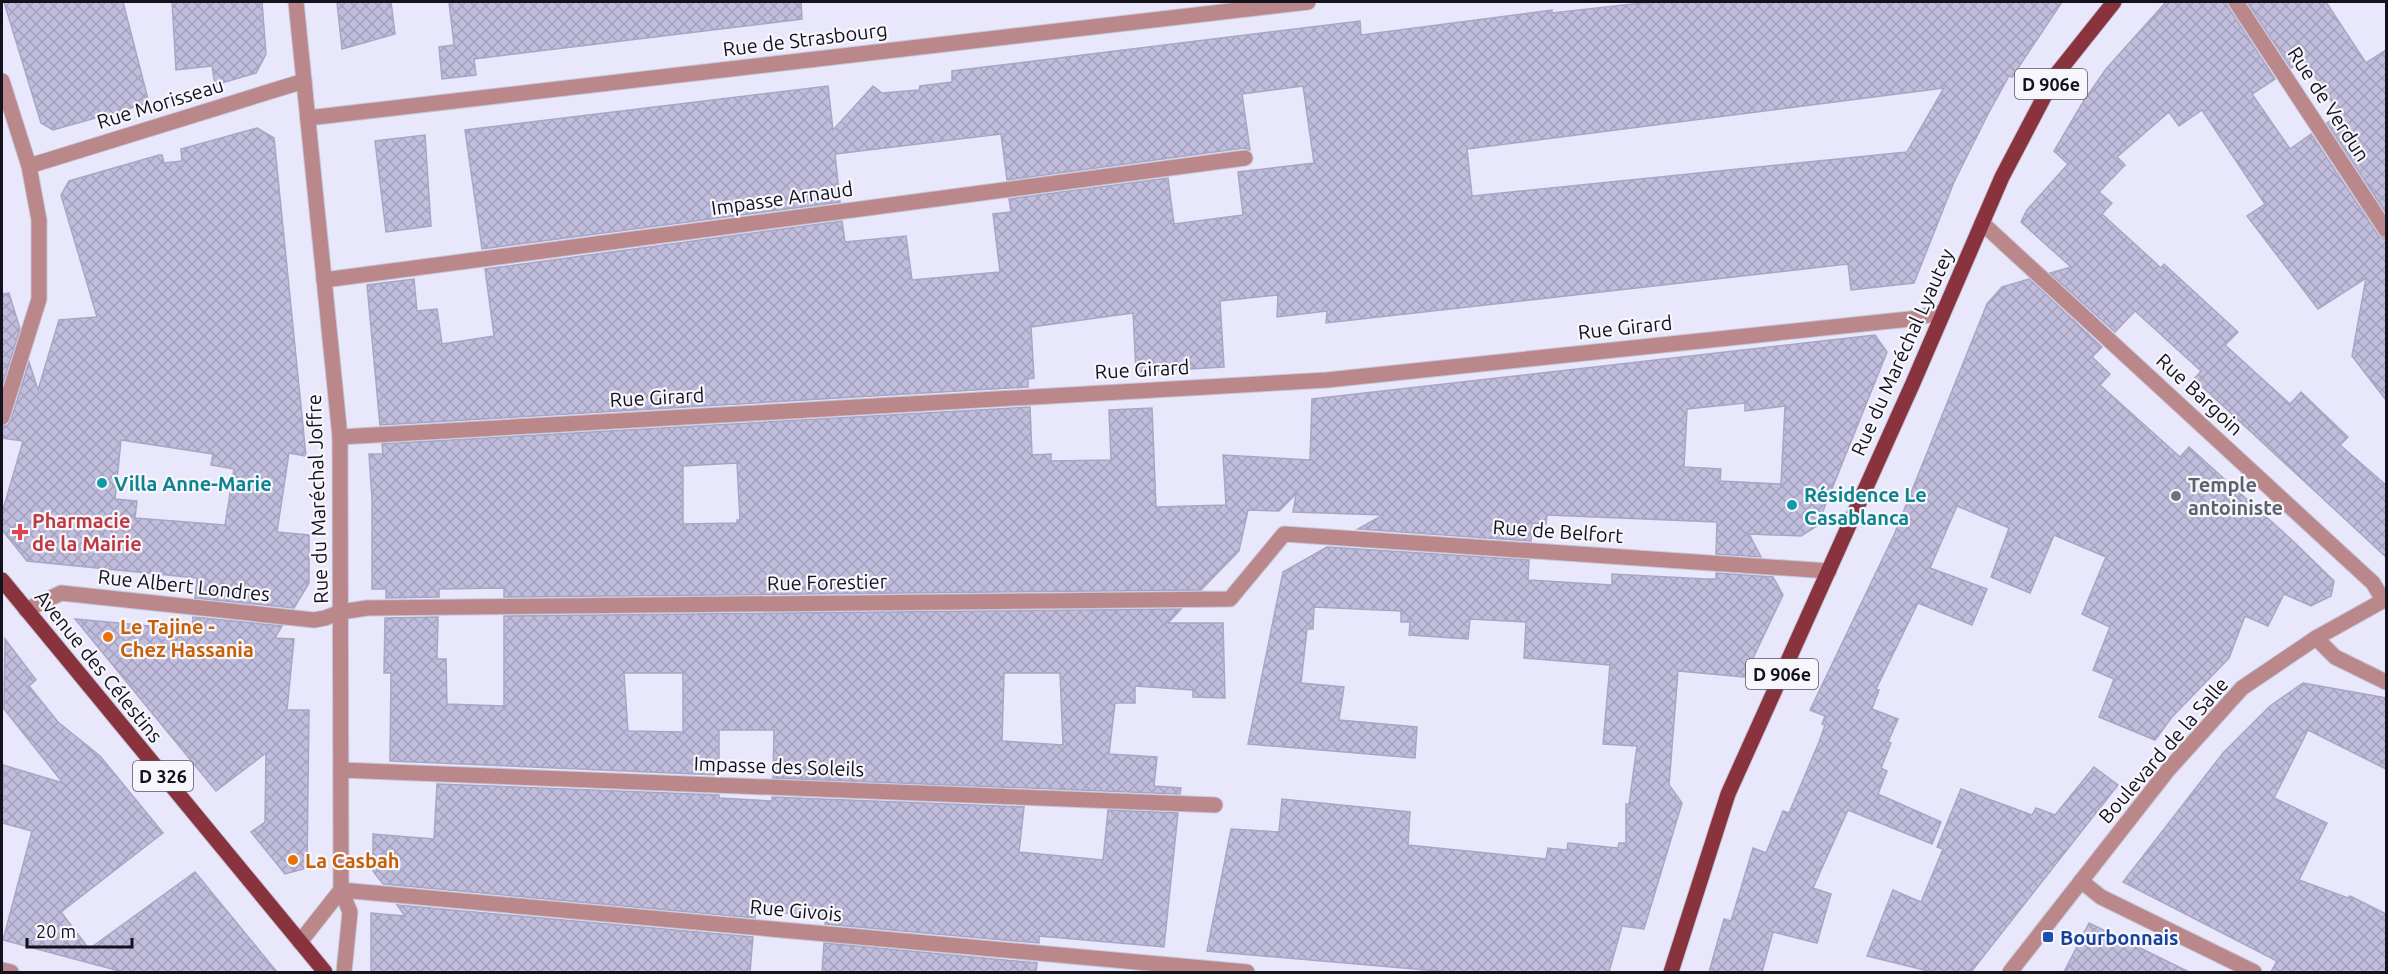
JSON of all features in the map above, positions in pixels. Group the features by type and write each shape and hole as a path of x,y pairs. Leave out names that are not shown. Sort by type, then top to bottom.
{"main road":[{"name":"Rue du Maréchal Lyautey","path":"1671,972 1728,794 2002,177 2055,76 2114,2"},
{"name":"Avenue des Célestins","path":"2,580 325,972"}],"street":[{"name":"Rue du Maréchal Joffre","path":"296,2 340,437 341,890 350,912 344,972"},
{"name":"Rue de Strasbourg","path":"308,118 1308,2"},
{"name":"Rue de Verdun","path":"2236,2 2386,230"},
{"path":"2,81 29,166 39,220 39,298 2,417"},
{"name":"Rue Morisseau","path":"29,166 304,81"},
{"name":"Impasse Arnaud","path":"324,280 1245,158"},
{"name":"Rue Bargoin","path":"1982,223 2373,583 2385,599"},
{"name":"Rue Girard","path":"340,437 1327,380 1910,319 1943,312"},
{"name":"Rue de Belfort","path":"1284,534 1829,571"},
{"name":"Rue Forestier","path":"341,612 366,608 1230,599 1284,534"},
{"name":"Rue Albert Londres","path":"26,610 61,593 314,620 341,612"},
{"name":"Boulevard de la Salle","path":"2010,972 2169,770 2242,688 2316,638 2385,599"},
{"path":"2316,638 2335,657 2386,682"},
{"name":"Impasse des Soleils","path":"341,770 1215,805"},
{"path":"2081,881 2101,897 2254,972"},
{"path":"300,942 341,890"},
{"name":"Rue Givois","path":"341,890 1247,972"},
{"path":"2,970 11,972"}],"building":[{"path":"4,2 123,2 149,103 53,130 41,123"},
{"path":"172,2 262,2 266,54 256,73 215,85 212,66 176,70"},
{"path":"337,2 391,2 395,34 342,49"},
{"path":"449,2 801,2 802,19 474,59 476,75 442,79 439,47 454,45"},
{"path":"1651,2 2062,2 2012,77 2009,76 1988,114 1954,182 1914,283 1851,290 1848,264 1326,323 1327,311 1277,317 1278,295 1220,301 1224,367 1136,372 1133,313 1031,327 1034,378 1028,379 1028,387 380,425 367,285 414,279 417,311 437,309 442,344 494,336 485,269 842,221 845,242 906,236 912,280 1000,272 993,214 1011,212 1009,199 1168,178 1174,224 1243,215 1238,172 1314,163 1303,86 1242,94 1250,150 1244,148 1007,180 1001,134 835,154 840,202 482,249 465,130 828,86 833,130 873,86 882,93 919,90 920,86 952,82 952,71 1360,21 1361,35 1552,10 1552,13","holes":["1944,88 1907,152 1472,196 1467,149"]},
{"path":"2166,2 2226,2 2275,79 2252,94 2290,149 2311,134 2378,235 2386,240 2386,400 2352,356 2366,278 2318,309 2247,216 2265,204 2202,110 2179,126 2169,112 2117,157 2125,165 2099,192 2112,203 2102,214 2161,268 2164,264 2238,332 2225,345 2290,404 2301,392 2348,437 2340,445 2386,485 2386,557 2194,379 2201,371 2135,311 2115,332 2050,273 2071,267 2021,222 2027,210 2068,164 2054,151 2083,102 2106,69"},
{"path":"2247,2 2326,2 2366,63 2386,50 2386,213 2327,123 2340,114 2304,60 2291,68"},
{"path":"257,128 274,138 306,456 289,453 277,532 309,535 309,583 294,608 195,598 197,578 27,561 2,530 2,513 23,441 2,438 2,426 8,425 11,420 29,362 38,390 59,320 97,317 61,195 69,181 159,155 162,155 164,163 182,161 181,149","holes":["121,440 213,454 211,465 234,469 225,525 135,518 137,501 115,499"]},
{"path":"425,135 431,226 386,232 375,141"},
{"path":"2029,279 2102,347 2092,357 2110,374 2100,385 2180,457 2189,447 2294,542 2334,581 2331,596 2311,606 2284,594 2268,626 2245,616 2229,658 2172,717 2155,740 2099,717 2114,679 2093,670 2110,627 2082,614 2106,557 2054,535 2030,593 1991,577 2009,528 1957,506 1930,568 1987,589 1972,625 1918,603 1876,689 1879,690 1872,709 1898,719 1888,742 1891,743 1881,768 1887,771 1878,794 1941,822 1932,844 1848,810 1813,888 1831,894 1817,943 1773,932 1762,972 1709,972 1724,919 1731,921 1753,848 1766,853 1783,811 1789,813 1819,742 1825,725 1822,724 1825,716 1810,710 1894,535 1987,304 2002,287"},
{"path":"9,293 20,329 2,386 2,294"},
{"path":"1875,335 1887,352 1817,526 1801,536 1749,534 1761,557 1716,554 1717,522 1547,515 1546,524 1532,523 1531,541 1358,529 1383,515 1293,512 1296,494 1279,511 1248,510 1239,551 1201,590 504,597 504,588 439,589 439,597 386,598 386,589 372,589 372,498 369,454 383,454 382,444 1030,407 1032,455 1051,454 1051,461 1111,460 1109,410 1152,408 1156,507 1226,505 1223,455 1310,460 1312,399","holes":["1745,403 1745,411 1785,406 1781,484 1720,481 1721,469 1684,467 1687,409","737,463 740,520 737,520 737,523 683,524 683,466"]},
{"path":"1327,547 1529,560 1528,580 1612,585 1612,574 1706,579 1716,579 1716,573 1773,577 1783,595 1744,677 1678,671 1669,785 1682,803 1644,929 1622,926 1609,972 1449,972 1207,951 1231,829 1279,832 1282,799 1410,812 1408,845 1546,859 1548,848 1567,850 1568,843 1618,848 1619,843 1626,843 1626,804 1629,804 1637,746 1603,744 1610,665 1524,658 1526,622 1470,619 1468,639 1409,635 1410,622 1401,622 1401,611 1314,607 1313,629 1307,629 1301,683 1344,687 1339,720 1417,727 1415,758 1248,744 1283,572"},
{"path":"1181,609 1168,623 1223,623 1225,698 1193,697 1193,690 1135,686 1135,703 1115,703 1109,754 1157,757 1154,786 1181,788 1180,794 773,778 774,730 719,730 719,775 390,761 391,673 384,673 385,618 438,617 437,659 446,659 447,704 504,706 504,616","holes":["624,673 683,673 683,732 628,731","1004,673 1060,673 1063,745 1002,741"]},
{"path":"193,617 282,626 275,638 294,639 287,710 309,710 307,868 285,874 251,832 265,822 266,753 216,791 75,619 192,630"},
{"path":"5,639 36,680 29,686 58,722 100,756 163,833 61,912 89,949 195,872 277,972 123,972 3,940 32,831 2,823 3,765 63,783 4,709"},
{"path":"2303,683 2386,698 2386,769 2308,730 2274,798 2327,823 2299,880 2348,898 2350,896 2386,914 2386,972 2271,972 2277,961 2123,882 2223,753 2270,706"},
{"path":"2094,767 2118,785 1971,972 1932,972 1867,956 1893,890 1921,902 1943,849 1937,847 1961,789 2032,815 2036,808 2055,815"},
{"path":"437,784 719,795 719,798 772,801 772,797 1024,807 1019,852 1103,860 1108,810 1178,813 1164,947 1039,936 1039,943 825,924 826,917 755,910 755,918 383,884 373,871 373,834 434,839"},
{"path":"397,905 753,937 750,972 371,972 371,913 405,916"},
{"path":"2089,923 2189,972 2064,972"},
{"path":"824,943 1037,963 1036,972 822,972"}],"place":[{"name":"Villa Anne-Marie","path":"102,483"},
{"name":"Temple antoiniste","path":"2176,496"},
{"name":"Résidence Le Casablanca","path":"1792,505"},
{"name":"Pharmacie de la Mairie","path":"20,532"},
{"name":"Le Tajine - Chez Hassania","path":"108,637"},
{"name":"La Casbah","path":"293,860"},
{"name":"Bourbonnais","path":"2048,937"}]}
